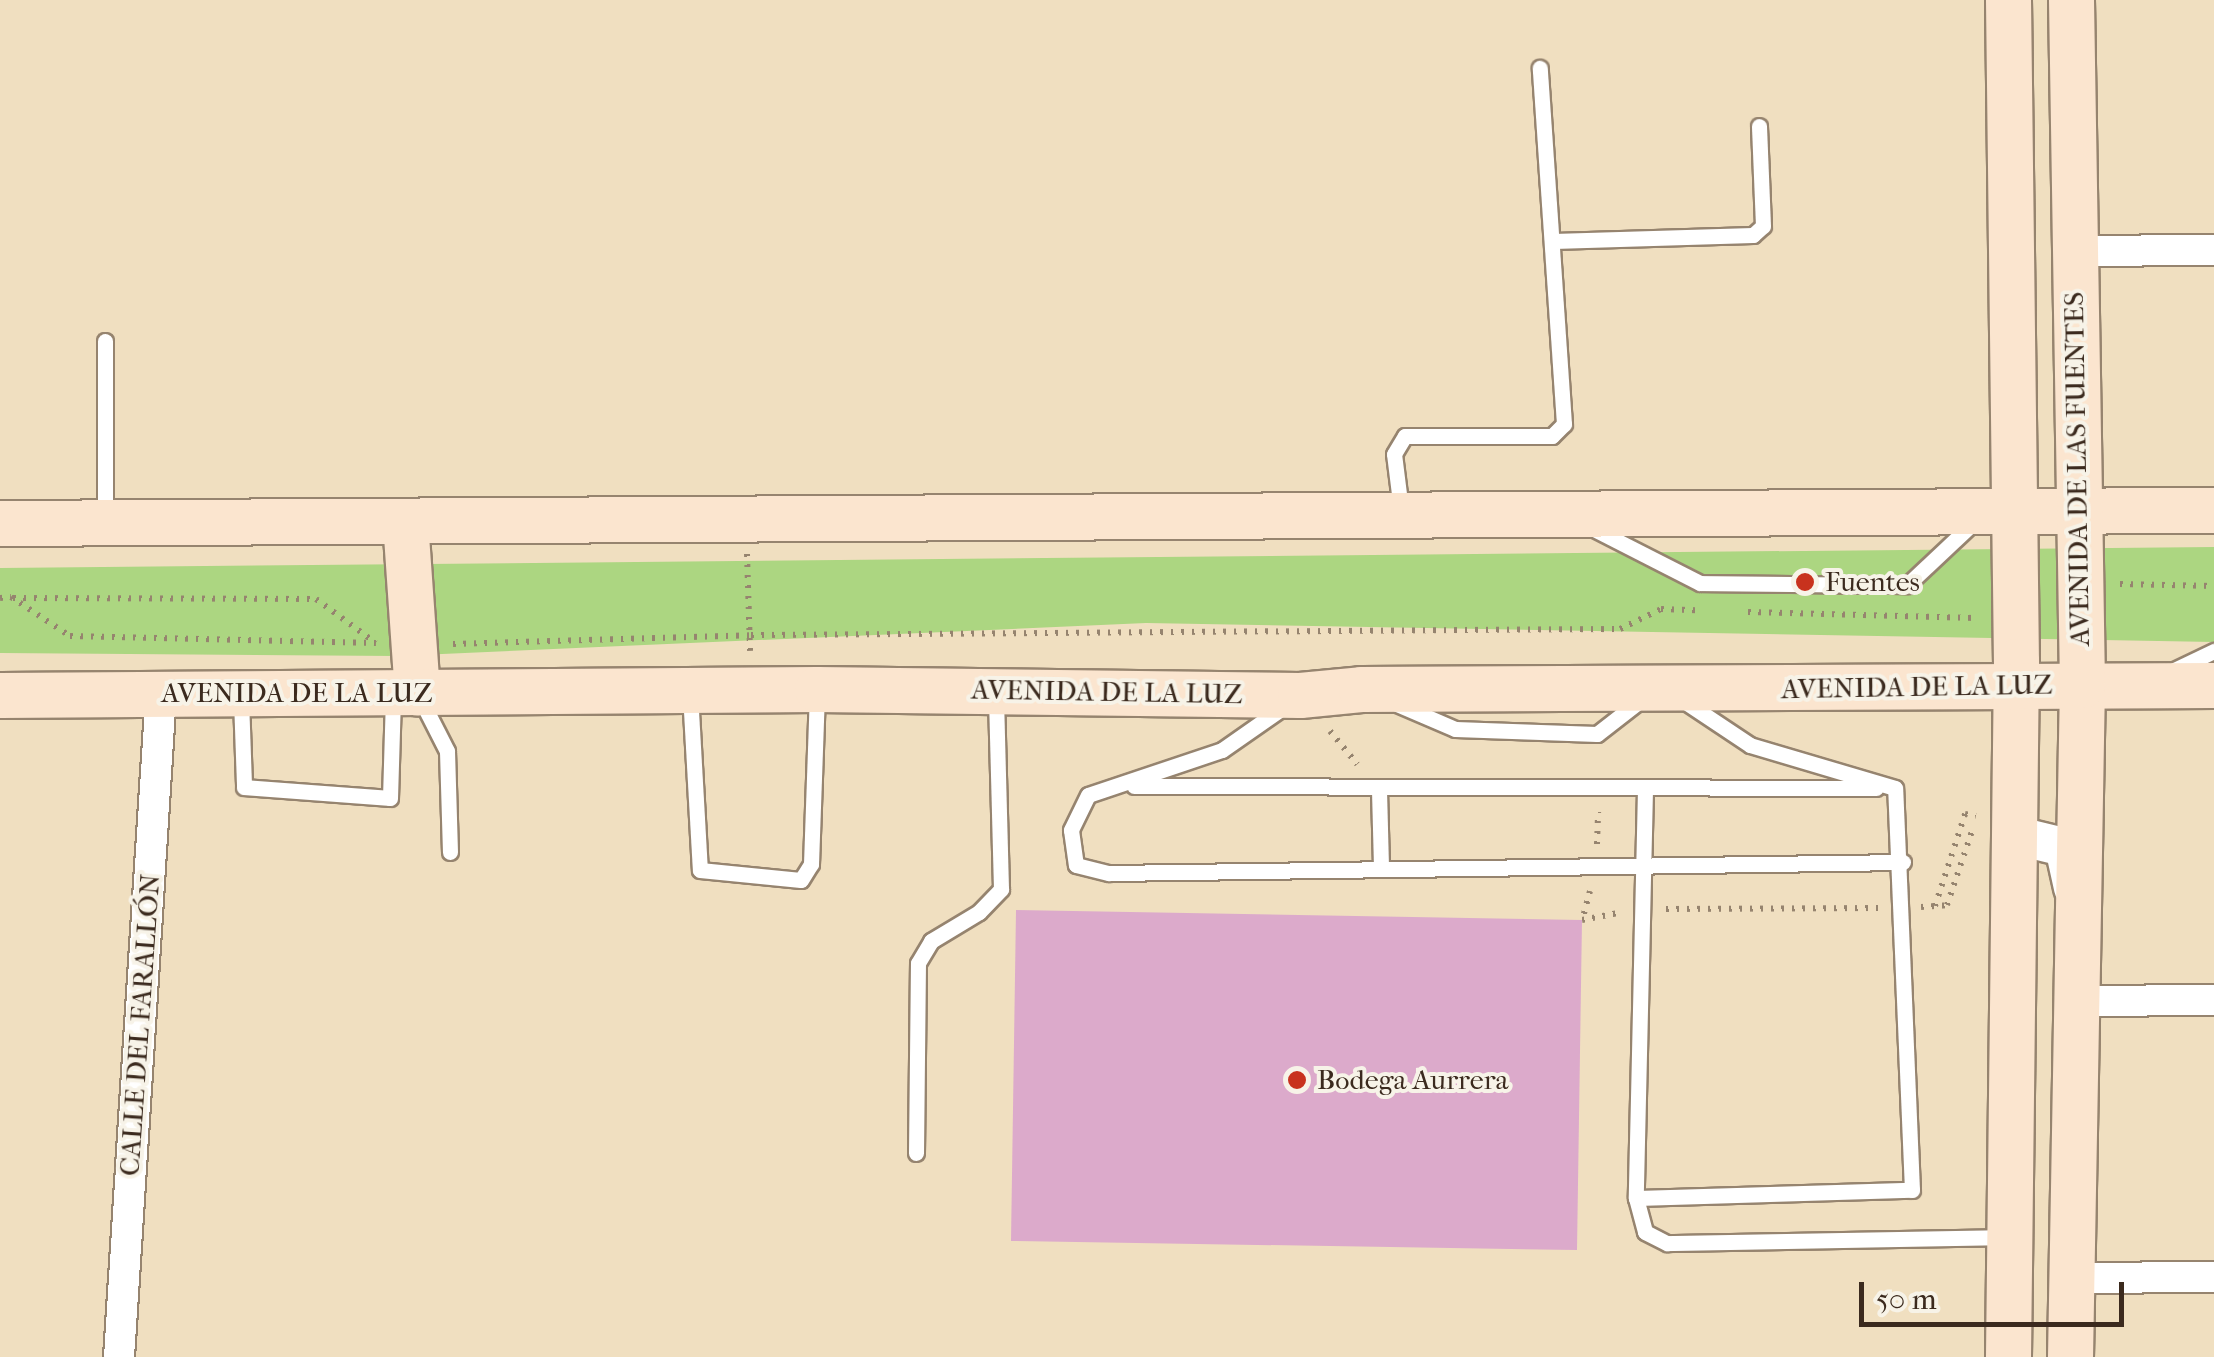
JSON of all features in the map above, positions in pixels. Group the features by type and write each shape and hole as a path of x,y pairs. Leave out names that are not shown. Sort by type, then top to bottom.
{"main road":[{"path":"2008,0 2000,509 2014,586 2016,686 2008,1357"},
{"name":"AVENIDA DE LAS FUENTES","path":"2070,0 2071,250 2082,684 2070,1357"},
{"path":"0,523 746,523 1403,519 2077,508 2214,510"},
{"path":"404,521 396,644 405,692"},
{"name":"AVENIDA DE LA LUZ","path":"6,692 996,689 1300,696 1361,689 2214,685"}],"street":[{"path":"2071,250 2214,250"},
{"name":"CALLE DEL FARALLÓN","path":"119,1357 161,694"},
{"path":"2014,835 2064,847 2078,915"},
{"path":"2076,1001 2214,1000"},
{"path":"2072,1278 2214,1277"}],"lane":[{"path":"1403,519 1394,454 1405,436 1560,432 1553,241 1540,68"},
{"path":"1553,241 1753,235 1763,226 1759,126"},
{"path":"105,341 105,524"},
{"path":"1570,517 1700,583 1907,585 2000,509"},
{"path":"2140,685 2214,651"},
{"path":"690,689 700,870 801,880 811,864 817,689"},
{"path":"916,1153 918,963 931,941 979,912 1000,889 996,689"},
{"path":"1661,690 1750,745 1896,788"},
{"path":"240,693 244,787 390,798 405,692"},
{"path":"405,692 447,752 450,852"},
{"path":"1300,696 1222,750 1126,786 1088,795 1072,830 1076,865 1109,873 1381,866 1903,862"},
{"path":"1126,786 1379,790 1896,788"},
{"path":"1636,1198 1912,1190 1903,862 1896,788"},
{"path":"1645,789 1636,1198 1645,1232 1666,1243 2010,1237"},
{"path":"1379,790 1381,866"}],"path":[{"path":"746,523 749,689"},
{"path":"2080,582 2214,586"},
{"path":"1744,612 1974,619 2014,586"},
{"path":"4,598 70,636 396,644 750,634 1620,629 1661,609 1706,611"},
{"path":"4,598 316,599 396,644"},
{"path":"1300,696 1379,790"},
{"path":"1598,788 1597,867 1582,920 1642,910 1904,908"},
{"path":"1965,814 1976,816 1947,905 1935,906 1965,814"}],"green space":[{"path":"2214,547 2214,642 1146,623 397,656 0,653 0,568"}],"building":[{"name":"Bodega Aurrera","path":"1016,910 1582,920 1577,1250 1011,1241"}],"place":[{"name":"Fuentes","path":"1805,582"},
{"name":"Bodega Aurrera","path":"1297,1080"}]}
